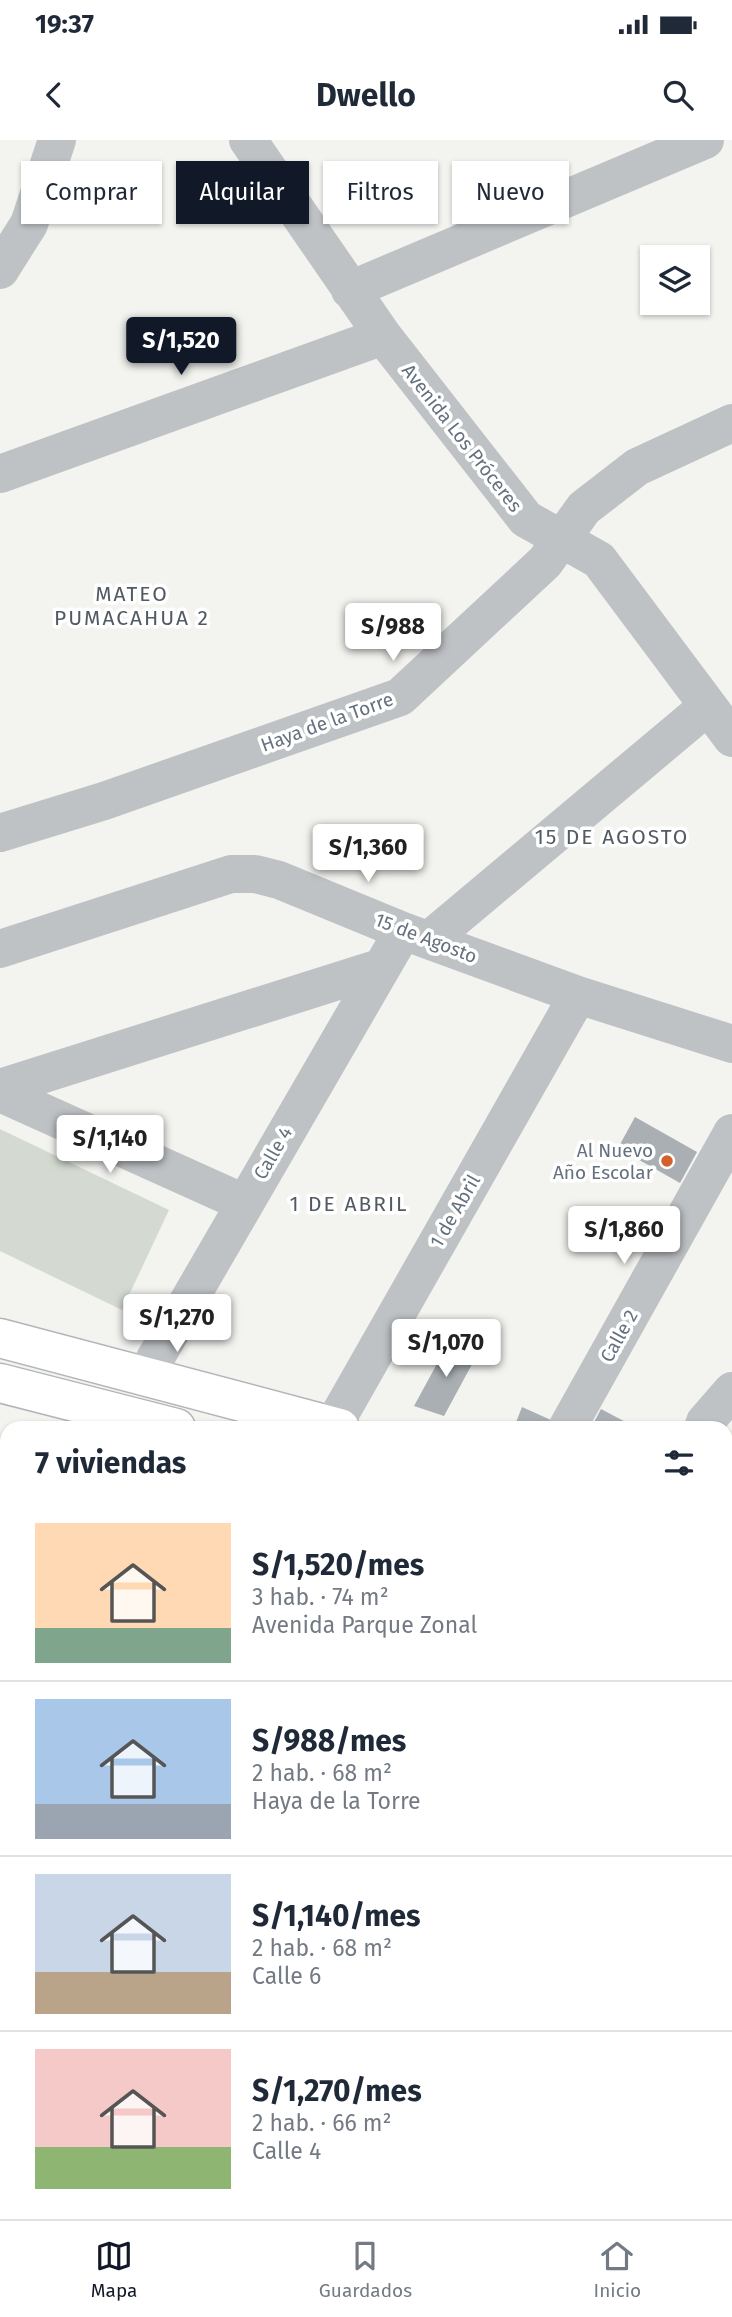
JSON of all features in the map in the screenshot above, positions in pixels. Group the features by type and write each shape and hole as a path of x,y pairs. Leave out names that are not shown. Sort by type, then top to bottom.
{"street":[{"path":"0,270 29,224 57,140"},
{"name":"Avenida Los Próceres","path":"248,140 383,336 527,519 598,560 732,738"},
{"path":"350,290 705,140"},
{"path":"0,474 383,336"},
{"name":"Haya de la Torre","path":"0,833 104,801 400,697 545,562 584,508 637,467 732,423"},
{"name":"Calle 4","path":"145,1376 379,968 416,935 708,706"},
{"name":"15 de Agosto","path":"0,949 231,874 255,874 279,880 416,935 578,995 732,1044"},
{"path":"0,1091 379,968"},
{"name":"1 de Abril","path":"339,1421 578,995"},
{"path":"0,1091 244,1203"},
{"name":"Calle 2","path":"571,1421 732,1133"},
{"path":"0,1338 314,1421"},
{"path":"98,1363 127,1421"},
{"path":"0,1383 125,1421"},
{"path":"706,1421 732,1391"}],"shaded area":[{"path":"0,1129 169,1210 122,1310 0,1251"}],"building":[{"path":"635,1117 697,1152 680,1183 618,1148"},
{"path":"450,1340 477,1355 444,1416 414,1406"},
{"path":"522,1407 551,1420 551,1421 517,1421"},
{"path":"601,1409 624,1421 595,1421"}],"place":[{"name":"Al Nuevo Año Escolar","path":"667,1161"}],"district":[{"name":"MATEO PUMACAHUA 2","path":"132,606"},
{"name":"15 DE AGOSTO","path":"612,837"},
{"name":"1 DE ABRIL","path":"349,1204"}]}
